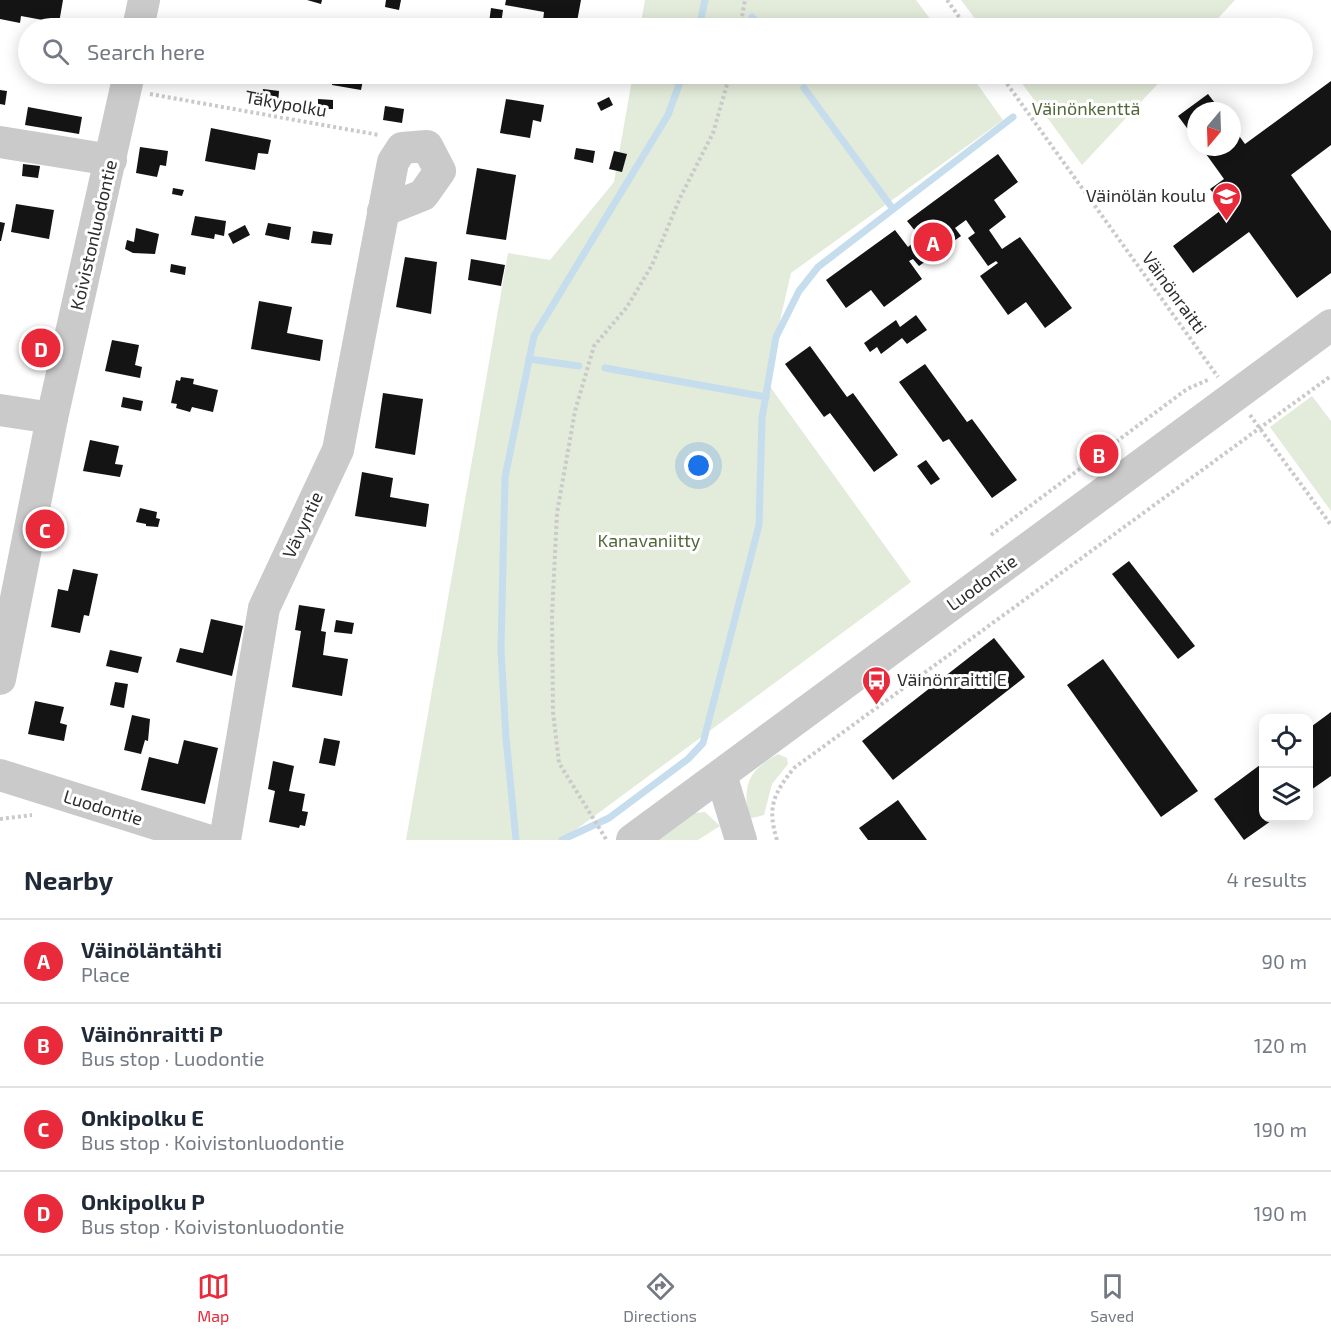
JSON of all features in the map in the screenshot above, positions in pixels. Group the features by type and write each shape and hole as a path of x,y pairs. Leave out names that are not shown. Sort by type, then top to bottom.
{"street":[{"path":"140,18 144,0"},
{"name":"Koivistonluodontie","path":"0,679 8,596 52,418 126,84"},
{"path":"0,142 111,160"},
{"path":"383,211 423,195 440,171 427,146 402,148"},
{"name":"Vävyntie","path":"225,840 264,608 338,450 393,162 402,148"},
{"name":"Luodontie","path":"632,840 721,775 1226,380 1331,325"},
{"path":"0,410 52,418"},
{"name":"Luodontie","path":"0,775 207,840"},
{"path":"721,775 741,840"}],"path":[{"path":"742,18 745,0"},
{"path":"947,0 960,18"},
{"name":"Täkypolku","path":"141,84 375,133 402,148"},
{"path":"607,840 559,763 553,712 552,615 557,513 575,411 594,346 627,307 652,265 680,198 713,133 727,84"},
{"name":"Väinönraitti","path":"1007,84 1331,525"},
{"path":"777,840 770,817 777,789 794,768 1331,376"},
{"path":"991,535 1187,388 1226,380"}],"green space":[{"path":"645,0 916,0 930,18 642,18"},
{"path":"961,0 1235,0 1218,18 974,18"},
{"name":"Kanavaniitty","path":"631,84 977,84 1003,120 791,273 766,381 911,582 562,840 406,840 508,253 550,260 614,182"},
{"name":"Väinönkenttä","path":"1022,84 1158,84 1082,165"},
{"path":"1312,396 1331,421 1331,511 1270,427"},
{"path":"778,754 787,758 788,764 772,784 764,815 748,819 746,797 753,773"},
{"path":"705,812 720,826 698,840 650,840 684,814"}],"building":[{"path":"0,0 63,0 60,18 21,16 18,18 18,23 0,19"},
{"path":"307,0 322,0 321,4"},
{"path":"386,0 401,0 399,10 385,7"},
{"path":"506,0 581,0 578,18 543,18 544,12 505,5"},
{"path":"491,8 503,10 502,18 490,18"},
{"path":"1331,81 1331,145 1291,175 1331,231 1331,273 1297,298 1249,232 1193,273 1173,246 1224,208 1210,189 1224,179 1207,156 1241,156 1241,138 1245,144"},
{"path":"332,84 362,84 361,90"},
{"path":"263,89 279,91 278,103 262,101"},
{"path":"0,90 7,91 5,105 0,104"},
{"path":"1208,94 1214,102 1197,102"},
{"path":"609,97 613,105 601,111 597,103"},
{"path":"318,99 333,100 333,109 318,109"},
{"path":"506,99 544,105 541,122 533,120 530,138 500,133"},
{"path":"385,106 404,109 402,123 383,120"},
{"path":"28,107 82,117 79,134 25,125"},
{"path":"1187,109 1187,128 1178,116"},
{"path":"211,128 271,140 268,154 258,153 255,170 205,161"},
{"path":"140,147 168,151 166,166 160,165 157,177 136,173"},
{"path":"576,148 595,151 593,163 574,159"},
{"path":"614,151 627,154 622,172 609,169"},
{"path":"998,154 1018,182 994,200 1006,217 989,230 1002,249 1020,237 1072,308 1045,328 1026,302 1008,315 980,276 998,263 996,261 988,266 968,238 975,233 966,220 955,228 961,236 919,266 913,259 909,261 922,279 884,307 871,290 846,308 826,280 895,230 908,247 920,237 907,221"},
{"path":"23,164 40,166 38,178 22,176"},
{"path":"477,168 516,175 506,240 466,234"},
{"path":"173,188 184,190 182,196 172,194"},
{"path":"16,204 54,210 49,239 11,232"},
{"path":"195,216 226,221 224,236 215,234 214,239 191,235"},
{"path":"0,222 5,223 1,241 0,241"},
{"path":"268,223 291,227 289,240 265,235"},
{"path":"245,225 250,235 233,244 228,234"},
{"path":"136,228 159,234 155,254 133,253 125,249 127,240 134,242"},
{"path":"313,231 333,234 331,245 311,243"},
{"path":"405,257 437,262 431,314 396,307"},
{"path":"471,259 505,265 501,286 468,280"},
{"path":"171,264 186,267 185,275 170,272"},
{"path":"259,301 292,307 287,333 323,340 320,361 251,349"},
{"path":"916,315 927,330 907,344 902,338 881,354 877,347 870,352 864,343 896,320 900,327"},
{"path":"112,340 139,345 135,365 142,367 140,378 105,371"},
{"path":"810,346 847,397 853,393 898,455 874,472 830,413 824,417 785,364"},
{"path":"925,364 967,422 972,419 1017,480 992,498 949,439 943,442 899,382"},
{"path":"181,377 194,379 193,384 218,390 213,412 192,407 190,412 176,408 177,404 171,403 176,380 180,381"},
{"path":"383,393 423,399 415,455 375,448"},
{"path":"123,397 143,401 141,411 121,407"},
{"path":"90,440 119,446 115,464 123,465 120,477 83,471"},
{"path":"926,460 940,479 931,485 917,466"},
{"path":"362,472 393,478 390,497 429,504 426,527 355,516"},
{"path":"140,508 157,512 156,518 160,519 158,527 136,522"},
{"path":"1129,561 1195,646 1178,659 1112,574"},
{"path":"73,569 98,574 89,616 84,615 80,633 51,627 58,589 68,591"},
{"path":"299,605 325,609 321,631 326,632 323,655 348,659 342,696 292,687 301,631 295,630"},
{"path":"211,619 243,626 232,676 176,662 180,648 203,653"},
{"path":"336,620 354,623 352,634 334,632"},
{"path":"994,638 1025,677 893,780 862,741"},
{"path":"110,650 142,657 138,673 106,666"},
{"path":"1103,659 1198,791 1161,817 1067,685"},
{"path":"115,682 128,684 124,708 110,705"},
{"path":"35,701 64,707 60,723 67,725 64,741 28,734"},
{"path":"1331,712 1331,776 1313,789 1313,768 1313,725"},
{"path":"132,715 150,719 148,741 145,740 141,754 124,750"},
{"path":"324,738 340,741 335,766 319,763"},
{"path":"184,740 218,748 205,804 141,790 149,757 178,764"},
{"path":"273,761 294,766 289,791 305,794 302,811 308,812 305,826 300,825 299,828 269,822 275,791 268,789"},
{"path":"1259,766 1259,822 1269,822 1244,840 1214,799"},
{"path":"898,800 927,840 868,840 859,828"}],"waterway":[{"path":"701,18 705,0"},
{"path":"516,840 506,738 501,650 505,477 534,336 668,115 679,84"},
{"path":"804,88 893,209"},
{"path":"562,840 609,818 688,759 703,743 759,525 762,418 776,337 799,291 818,267 1013,117"},
{"path":"529,359 579,366"},
{"path":"605,368 766,397"}],"place":[{"name":"Väinölän koulu","path":"1227,222"},
{"name":"Väinöläntähti","path":"933,242"},
{"name":"Onkipolku P","path":"41,348"},
{"name":"Väinönraitti P","path":"1099,454"},
{"name":"Onkipolku E","path":"45,529"},
{"name":"Väinönraitti E","path":"876,706"}]}
